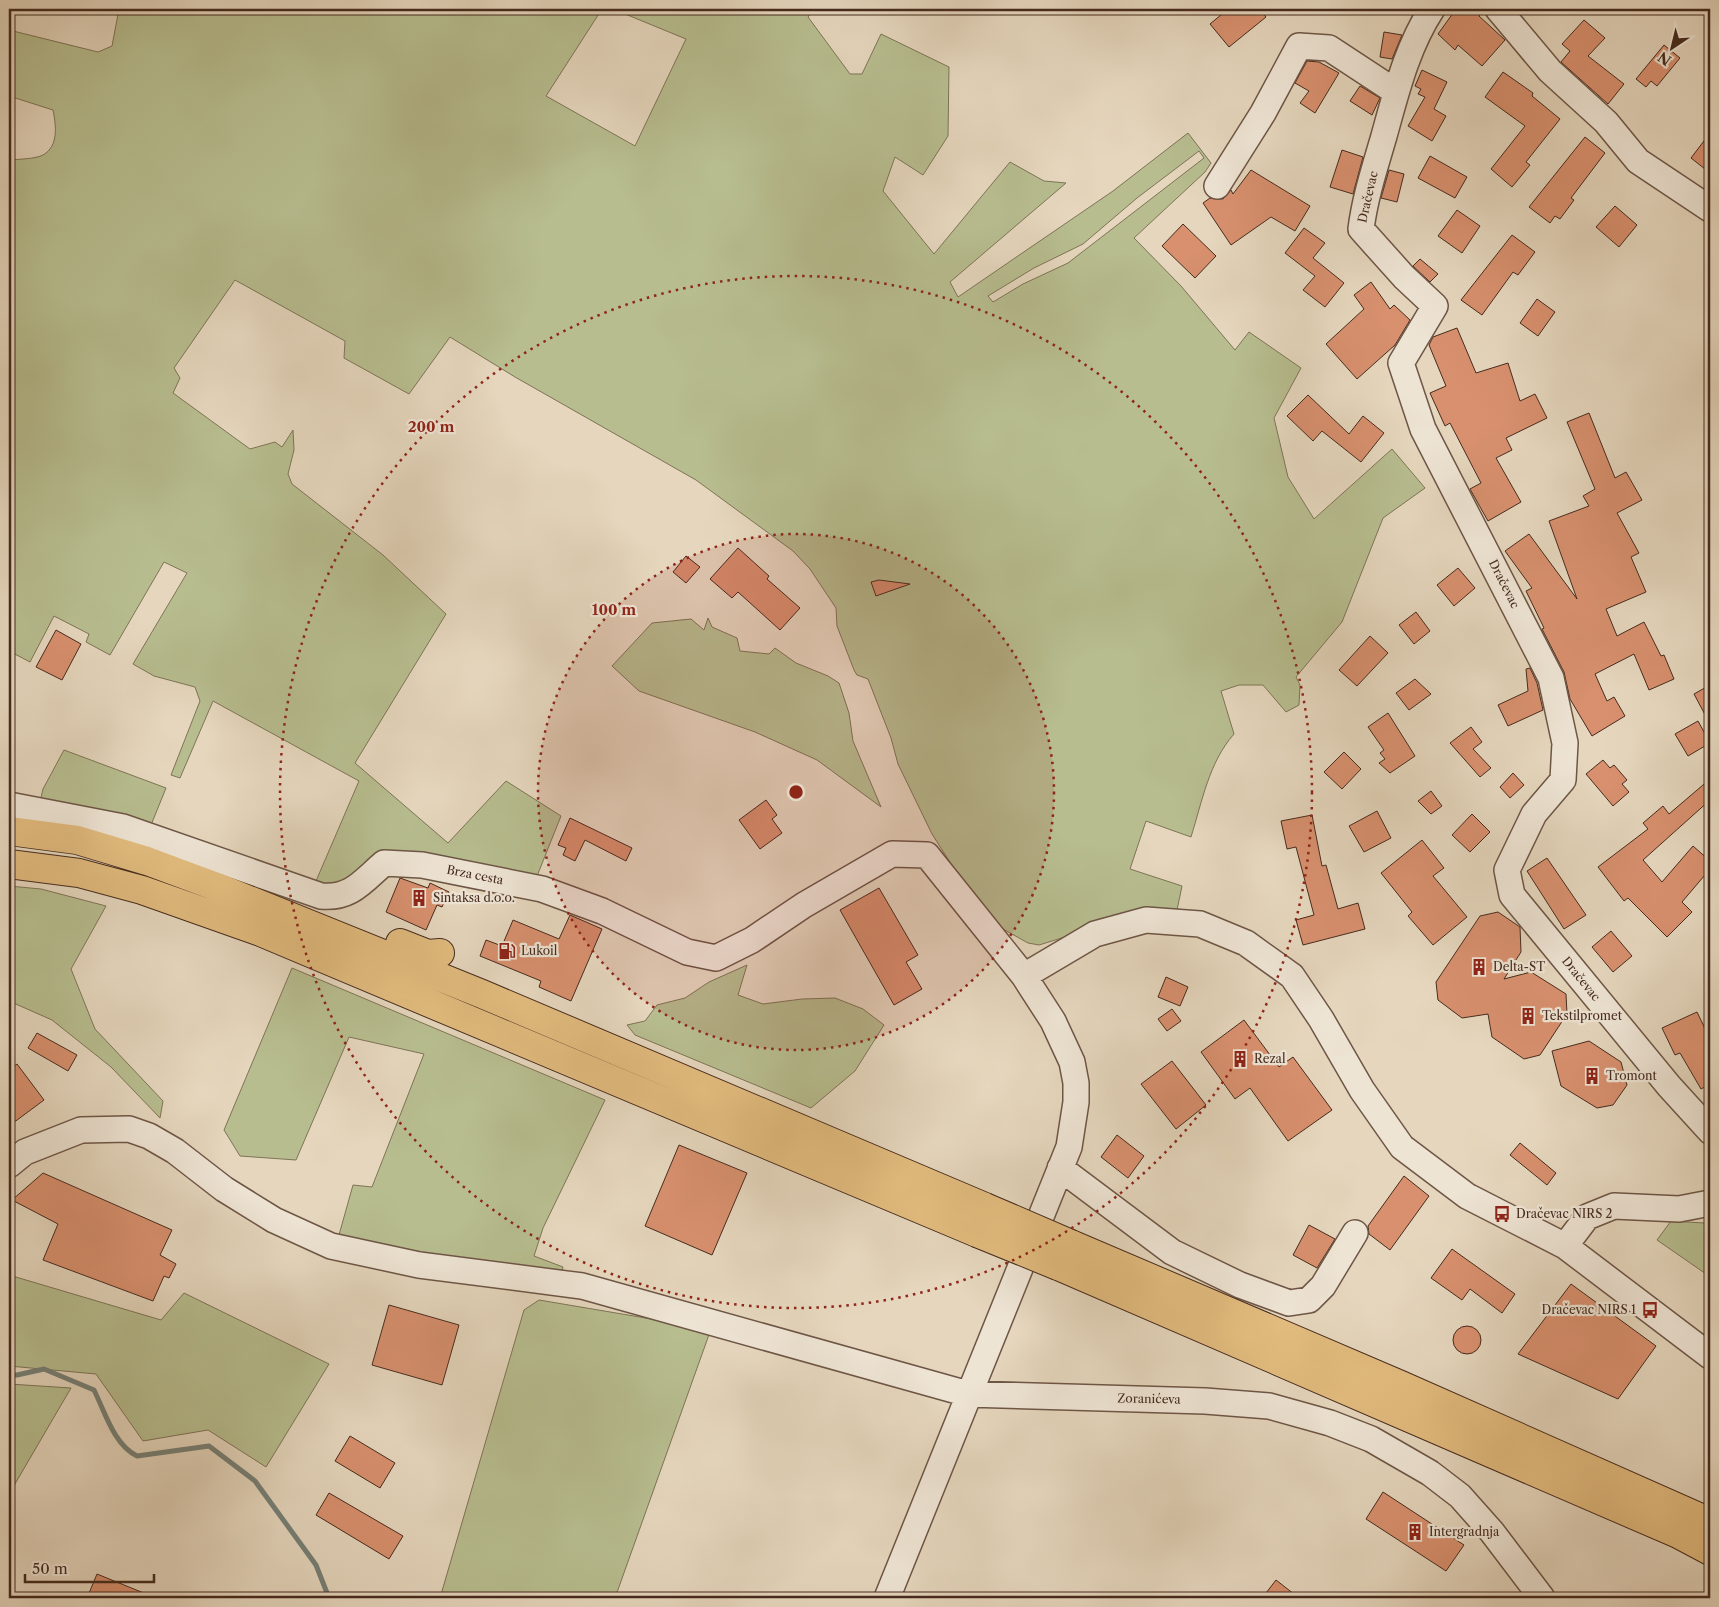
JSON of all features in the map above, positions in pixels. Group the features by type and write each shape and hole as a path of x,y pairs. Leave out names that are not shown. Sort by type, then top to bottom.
{"highway":[{"path":"9,832 77,840 147,861 339,934 665,1071 985,1207 1064,1255 1377,1402 1678,1534 1710,1551"},
{"path":"9,864 79,873 142,890 258,931 977,1233 1064,1255 1401,1385 1710,1522"},
{"path":"339,934 368,930 428,954 440,953"},
{"path":"609,1024 612,1032 621,1038 653,1052 665,1071"}],"street":[{"name":"Dračevac","path":"1432,9 1418,30 1396,92 1364,204 1361,229 1404,277 1435,306 1401,363 1423,429 1551,678 1565,743 1563,780 1534,814 1507,870 1512,895 1669,1086 1710,1131"},
{"path":"1498,9 1550,71 1606,122 1638,161 1710,209"},
{"path":"1217,186 1263,113 1298,46 1329,48 1396,92"},
{"name":"Brza cesta","path":"9,805 122,827 321,896 339,896 351,893 384,863 422,865 542,889 602,911 688,952 716,958 737,948 804,905 892,854 927,854 1024,976"},
{"path":"887,1598 1068,1147 1076,1102 1072,1062 1053,1021 1024,976 1095,934 1146,920 1200,924 1246,943 1292,976 1321,1019 1362,1090 1402,1147 1467,1196 1564,1246 1710,1356"},
{"name":"Zoranićeva","path":"9,1165 25,1152 81,1130 129,1129 149,1136 175,1151 224,1189 274,1220 331,1246 419,1265 582,1286 968,1394 1205,1401 1270,1406 1330,1423 1371,1440 1430,1473 1460,1496 1492,1532 1542,1598"},
{"path":"1060,1168 1172,1252 1240,1285 1289,1303 1309,1300 1323,1286 1355,1233"},
{"path":"1564,1246 1587,1217 1614,1206 1679,1209 1710,1203"}],"green space":[{"path":"119,9 602,9 546,96 635,146 686,39 613,9 814,9 808,17 850,74 862,74 881,34 949,67 948,136 923,175 895,157 883,191 934,254 1010,162 1044,181 1066,183 950,282 958,297 1113,191 1188,133 1211,163 1205,172 1134,238 1181,286 1235,350 1249,332 1301,368 1274,418 1288,477 1314,519 1392,449 1425,488 1383,518 1342,622 1296,677 1300,685 1299,705 1286,712 1263,685 1239,685 1221,691 1234,734 1225,745 1212,770 1191,837 1146,821 1130,869 1182,886 1177,910 1088,925 1065,937 1039,945 1028,943 1003,929 969,892 932,834 898,764 891,738 868,679 857,675 854,670 837,626 836,608 810,569 793,551 696,480 515,377 450,337 409,394 344,358 345,341 235,280 174,368 180,378 173,393 250,449 275,442 282,447 293,430 294,450 288,474 292,484 383,555 446,614 355,763 448,843 506,781 561,816 535,881 418,856 342,887 313,888 359,781 213,701 180,778 171,775 200,701 195,687 154,676 133,664 187,573 164,562 110,655 86,642 89,634 54,616 30,662 9,651 9,180 11,177 11,160 43,155 52,146 55,135 55,122 53,110 9,96 9,30 98,52 112,46","holes":["1199,151 1204,158 1068,263 1023,284 993,302 988,296 1034,268 1083,244 1137,198"]},
{"path":"708,618 712,627 737,638 740,651 769,654 775,648 796,663 828,676 839,683 849,713 853,741 881,807 817,760 755,732 639,691 612,666 652,623 691,619 704,630"},
{"path":"64,750 166,788 151,825 40,802 43,789"},
{"path":"9,886 41,889 106,906 71,969 95,1029 163,1101 160,1118 111,1067 52,1020 9,1001"},
{"path":"747,965 738,995 763,1004 802,999 835,998 863,1009 884,1025 855,1071 811,1108 635,1035 627,1025 645,1021 657,1005 685,998 709,982"},
{"path":"292,968 605,1100 543,1228 534,1256 563,1267 562,1271 522,1269 453,1259 339,1235 353,1185 372,1187 424,1054 349,1037 296,1160 240,1156 224,1130"},
{"path":"1671,1221 1704,1223 1710,1227 1709,1276 1657,1240"},
{"path":"9,1275 161,1320 184,1293 329,1364 266,1467 208,1430 143,1441 96,1374 9,1366"},
{"path":"539,1300 711,1329 615,1598 440,1598 524,1310"},
{"path":"9,1384 71,1388 12,1489 9,1486"}],"building":[{"path":"1228,9 1260,9 1266,17 1229,47 1210,24"},
{"path":"1456,9 1484,9 1479,16 1505,40 1482,66 1458,45 1455,50 1438,34"},
{"path":"1584,20 1605,38 1588,56 1624,84 1608,104 1561,62 1570,51 1562,44"},
{"path":"1384,32 1402,35 1392,59 1380,57"},
{"path":"1664,45 1680,58 1657,86 1651,81 1646,87 1636,79"},
{"path":"1307,61 1319,62 1339,73 1315,113 1300,103 1309,91 1295,83"},
{"path":"1422,70 1447,82 1434,109 1446,116 1432,141 1408,126 1425,97 1418,94 1421,89 1415,86"},
{"path":"1503,72 1533,93 1532,96 1560,119 1526,162 1530,165 1512,187 1491,169 1525,126 1485,97"},
{"path":"1360,86 1380,98 1372,115 1350,101"},
{"path":"1710,133 1710,173 1691,158"},
{"path":"1585,137 1605,153 1571,198 1574,200 1560,219 1555,216 1550,223 1529,207"},
{"path":"1342,150 1363,157 1353,194 1330,187"},
{"path":"1430,156 1467,177 1455,198 1418,178"},
{"path":"1251,170 1310,206 1295,231 1271,217 1231,245 1203,203 1210,198 1223,199 1231,190 1233,194"},
{"path":"1389,170 1404,174 1397,202 1381,198"},
{"path":"1615,206 1637,225 1619,247 1596,227"},
{"path":"1457,210 1480,226 1462,253 1438,236"},
{"path":"1183,224 1216,256 1195,278 1162,246"},
{"path":"1304,228 1325,243 1313,258 1344,283 1325,307 1303,290 1315,276 1285,253"},
{"path":"1512,235 1535,252 1518,275 1513,272 1482,315 1461,300"},
{"path":"1420,259 1438,274 1430,282 1413,266"},
{"path":"1371,282 1390,309 1394,305 1410,320 1395,345 1357,379 1326,344 1364,309 1354,295"},
{"path":"1537,299 1555,312 1538,336 1520,323"},
{"path":"1457,328 1476,373 1508,363 1520,401 1535,394 1547,418 1506,438 1512,450 1496,458 1521,502 1488,521 1470,489 1481,483 1450,423 1445,426 1430,393 1446,386 1429,345 1433,337"},
{"path":"1308,395 1349,434 1363,416 1384,433 1361,462 1322,431 1313,441 1287,416"},
{"path":"1589,413 1615,478 1626,472 1642,500 1617,513 1639,553 1631,557 1646,592 1606,609 1617,636 1644,622 1661,656 1664,655 1674,679 1649,690 1634,654 1595,674 1607,701 1614,697 1625,716 1592,736 1570,699 1564,672 1542,629 1544,628 1526,591 1532,588 1505,551 1529,534 1577,599 1549,521 1589,506 1583,496 1595,489 1567,422"},
{"path":"738,548 769,576 767,579 800,608 780,630 738,592 732,598 710,579"},
{"path":"686,556 700,567 686,583 673,572"},
{"path":"1458,568 1475,588 1454,606 1437,585"},
{"path":"879,580 910,584 876,596 871,582"},
{"path":"1416,612 1430,631 1414,644 1399,625"},
{"path":"56,630 81,644 62,680 36,667"},
{"path":"1370,636 1388,653 1357,686 1339,670"},
{"path":"1530,668 1537,683 1543,710 1508,726 1498,705 1528,691 1526,669"},
{"path":"1415,679 1431,694 1409,710 1396,693"},
{"path":"1710,685 1710,724 1694,694"},
{"path":"1388,713 1415,756 1390,773 1379,763 1385,759 1380,753 1384,750 1368,727"},
{"path":"1698,721 1710,743 1688,756 1675,734"},
{"path":"1471,727 1482,742 1473,749 1491,768 1480,777 1450,743"},
{"path":"1344,752 1361,769 1342,789 1324,772"},
{"path":"1603,760 1610,768 1614,765 1627,780 1622,784 1629,792 1613,806 1586,774"},
{"path":"1513,773 1524,785 1510,798 1500,787"},
{"path":"1710,779 1710,800 1643,860 1662,882 1693,846 1710,861 1710,869 1682,902 1692,912 1667,937 1628,898 1624,901 1598,867 1648,829 1643,823 1663,806 1669,814"},
{"path":"1431,791 1442,806 1431,814 1418,801"},
{"path":"766,800 777,815 772,819 782,833 760,849 739,820"},
{"path":"1377,811 1391,838 1364,852 1349,826"},
{"path":"1472,814 1490,832 1470,852 1452,835"},
{"path":"1312,815 1322,866 1326,865 1338,909 1358,903 1365,929 1303,945 1296,920 1314,915 1296,847 1287,849 1281,821"},
{"path":"570,818 632,848 626,861 585,840 575,861 563,855 566,848 558,845"},
{"path":"1422,840 1444,868 1433,876 1467,917 1433,945 1408,916 1412,912 1381,873"},
{"path":"1547,858 1586,915 1564,929 1527,871"},
{"name":"Sintaksa d.o.o.","path":"400,878 428,888 430,883 449,892 442,907 437,905 426,930 386,912"},
{"path":"879,888 918,955 906,962 922,989 894,1005 840,910"},
{"path":"1498,912 1520,927 1521,952 1504,979 1531,972 1566,994 1567,1014 1540,1055 1524,1059 1492,1037 1488,1014 1462,1018 1438,1000 1436,982 1480,916"},
{"path":"570,915 602,929 571,1001 539,987 541,981 480,956 486,940 502,946 513,920 559,939"},
{"path":"1611,931 1632,956 1613,972 1592,947"},
{"path":"1166,977 1188,987 1180,1006 1158,997"},
{"path":"1172,1009 1181,1021 1167,1031 1158,1019"},
{"path":"1697,1012 1710,1039 1710,1084 1701,1089 1680,1053 1675,1055 1662,1028"},
{"path":"1244,1020 1279,1067 1293,1057 1332,1110 1288,1141 1250,1088 1235,1099 1201,1052"},
{"path":"37,1033 77,1055 68,1071 28,1048"},
{"name":"Tromont","path":"1589,1041 1621,1062 1627,1085 1613,1105 1597,1108 1561,1086 1552,1051"},
{"path":"1172,1061 1206,1105 1176,1129 1141,1084"},
{"path":"17,1064 44,1100 9,1126 9,1070"},
{"path":"1117,1135 1144,1156 1128,1178 1101,1157"},
{"path":"1520,1143 1556,1173 1547,1185 1510,1155"},
{"path":"679,1145 747,1173 712,1255 645,1226"},
{"path":"43,1173 172,1230 160,1255 176,1264 169,1278 164,1276 153,1301 43,1260 58,1224 12,1200"},
{"path":"1404,1176 1429,1196 1390,1250 1369,1234 1368,1226"},
{"path":"1309,1225 1335,1239 1317,1268 1293,1255"},
{"path":"1452,1249 1515,1294 1502,1313 1470,1289 1462,1300 1431,1278"},
{"path":"1571,1284 1656,1346 1618,1399 1518,1354"},
{"path":"389,1305 459,1325 442,1385 372,1365"},
{"path":"1467,1326 1477,1330 1481,1340 1477,1350 1467,1354 1457,1350 1453,1340 1457,1330"},
{"path":"350,1436 395,1463 380,1488 335,1461"},
{"name":"Intergradnja","path":"1383,1492 1464,1545 1446,1571 1366,1519"},
{"path":"329,1493 403,1536 389,1559 316,1515"},
{"path":"97,1574 156,1598 87,1598"},
{"path":"1276,1580 1299,1598 1272,1598 1266,1593"}],"waterway":[{"path":"9,1375 44,1369 94,1390 116,1436 129,1451 137,1456 209,1446 255,1481 316,1565 329,1598"}],"place":[{"name":"Sintaksa d.o.o.","path":"419,898"},
{"name":"Lukoil","path":"507,951"},
{"name":"Delta-ST","path":"1479,967"},
{"name":"Tekstilpromet","path":"1528,1016"},
{"name":"Rezal","path":"1240,1059"},
{"name":"Tromont","path":"1592,1076"},
{"name":"Dračevac NIRS 2","path":"1502,1214"},
{"name":"Dračevac NIRS 1","path":"1650,1310"},
{"name":"Intergradnja","path":"1415,1532"}]}
